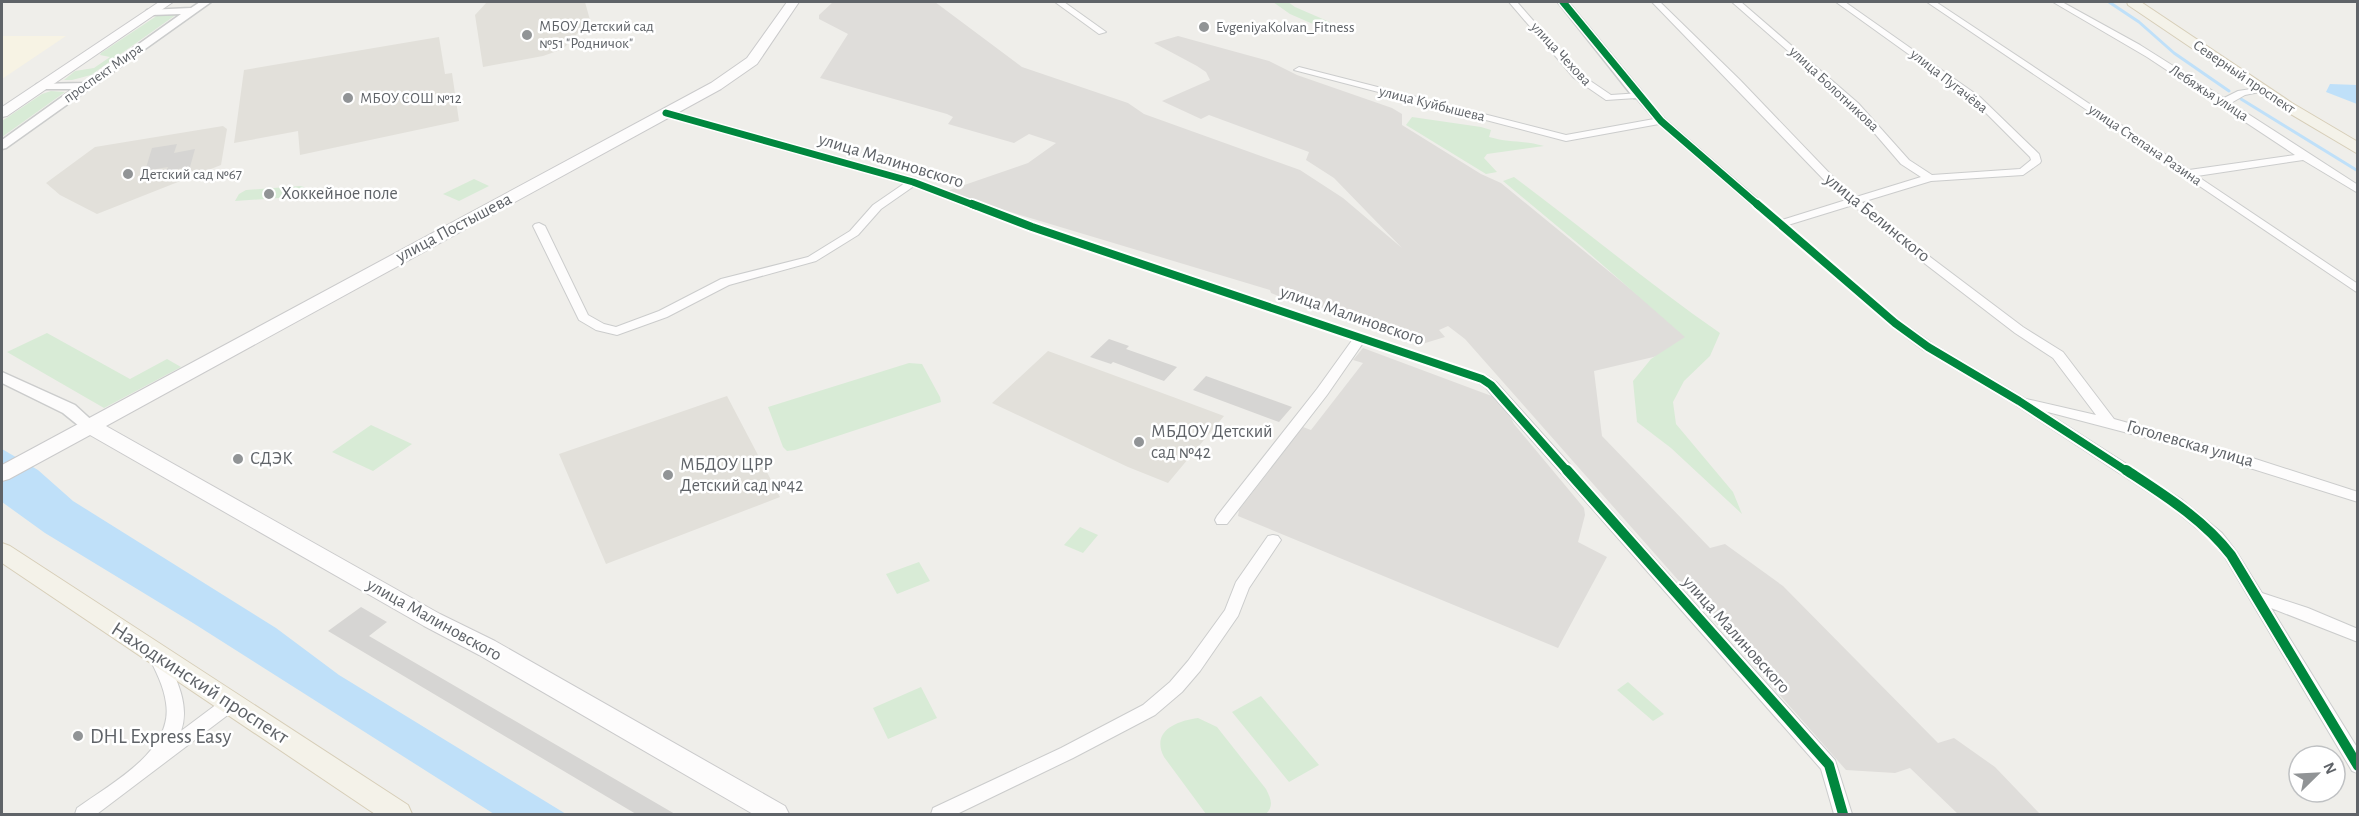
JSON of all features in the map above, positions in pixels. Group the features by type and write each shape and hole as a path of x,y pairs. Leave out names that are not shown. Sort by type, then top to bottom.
{"main road":[{"name":"проспект Мира","path":"2,113 167,2"},
{"name":"улица Постышева","path":"2,474 716,86 743,68 759,52 793,2"},
{"name":"Северный проспект","path":"2133,2 2261,89 2358,149"},
{"name":"Северный проспект","path":"2146,2 2292,100 2358,140"},
{"name":"улица Малиновского","path":"90,426 497,654 776,814"},
{"name":"Находкинский проспект","path":"2,552 398,814"}],"street":[{"name":"проспект Мира","path":"2,145 206,2"},
{"path":"1059,2 1102,33"},
{"name":"улица Чехова","path":"1513,2 1577,76 1598,92 1617,99 1638,95 1563,2"},
{"name":"улица Белинского","path":"1656,2 1737,81 1810,162 1893,234 2058,355 2108,421"},
{"name":"улица Болотникова","path":"1736,2 1855,105 1905,162 1930,178"},
{"name":"улица Пугачёва","path":"1840,2 1977,99 2035,156 2036,162 2023,172 1930,178"},
{"name":"улица Степана Разина","path":"1931,2 2358,290"},
{"name":"Лебяжья улица","path":"2057,2 2129,41 2303,157 2358,190"},
{"path":"152,12 192,11"},
{"name":"улица Куйбышева","path":"1299,70 1566,138 1661,121"},
{"path":"41,86 86,86"},
{"path":"2225,103 2242,92 2261,89"},
{"path":"1638,95 1661,121 1911,335 2019,401 2176,503 2201,522 2231,555 2358,766"},
{"name":"улица Малиновского","path":"666,113 913,182 1032,227 1474,375 1491,385 1829,765 1844,814"},
{"path":"2186,174 2303,157"},
{"path":"1779,224 1930,178"},
{"path":"538,226 583,317 600,327 616,331 663,314 725,282 812,259 839,244 854,232 877,207 913,182"},
{"path":"1222,519 1322,392 1361,337"},
{"path":"2,377 69,409 90,426"},
{"name":"Гоголевская улица","path":"2019,401 2108,421 2247,460 2358,497"},
{"path":"940,814 1078,748 1149,710 1176,687 1194,666 1232,612 1242,586 1273,540"},
{"path":"2256,597 2302,612 2358,636"},
{"path":"146,768 164,747 173,730 176,714 177,699 155,653"},
{"path":"84,814 231,703"}],"shaded area":[{"name":"МБОУ Детский сад №51 \"Родничок\"","path":"487,2 585,2 590,20 563,49 543,56 483,67 475,15"},
{"path":"833,2 935,2 1022,67 1128,103 1144,114 1300,170 1343,198 1402,248 1334,178 1306,160 1309,152 1209,115 1201,119 1162,101 1210,80 1206,72 1197,66 1154,43 1178,36 1269,61 1297,75 1392,108 1402,114 1402,125 1481,174 1501,183 1700,346 1594,371 1602,436 1710,548 1725,544 1783,586 1938,743 1954,738 1995,767 2040,814 1958,814 1910,768 1895,773 1846,770 1465,339 1448,326 1439,330 1445,337 1422,344 1416,339 1281,297 1271,293 1270,290 944,192 1028,163 1056,143 1029,134 1014,143 948,124 953,117 947,114 820,78 848,34 819,19 819,15"},
{"path":"2,36 66,36 2,79"},
{"name":"МБОУ СОШ №12","path":"439,37 445,74 452,73 459,121 300,155 298,131 234,143 244,70"},
{"name":"Детский сад №67","path":"223,126 227,129 221,165 97,214 60,195 46,183 95,147"},
{"path":"1363,348 1497,398 1504,404 1514,424 1584,508 1585,515 1578,542 1607,557 1558,648 1238,516 1239,510 1303,427 1311,430 1363,363 1353,360"},
{"name":"МБДОУ Детский сад №42","path":"1048,351 1224,416 1168,483 1128,467 992,403"},
{"name":"МБДОУ ЦРР Детский сад №42","path":"727,396 780,497 606,564 559,454"}],"green space":[{"path":"1273,2 1288,2 1332,23 1329,31 1290,14"},
{"path":"161,13 177,14 91,75 64,80 75,71 94,68 110,57 100,55"},
{"path":"51,91 65,92 2,137 2,121 42,94"},
{"path":"1412,117 1481,127 1491,130 1489,137 1544,146 1487,154 1484,158 1497,172 1486,174 1406,125"},
{"path":"1514,177 1720,333 1710,356 1684,381 1673,402 1676,424 1733,492 1742,514 1671,448 1637,422 1633,381 1651,359 1685,337 1503,181"},
{"path":"474,179 489,186 459,201 443,194"},
{"name":"Хоккейное поле","path":"304,187 299,194 293,197 235,201 239,194 246,190"},
{"path":"47,333 130,379 167,359 181,367 104,408 7,352"},
{"path":"909,363 922,364 941,402 795,450 787,451 783,447 768,407"},
{"path":"371,425 412,444 373,471 332,452"},
{"path":"1080,527 1098,535 1083,553 1064,545"},
{"path":"919,562 930,581 897,594 886,574"},
{"path":"1628,682 1664,714 1653,721 1617,690"},
{"path":"921,687 937,718 888,739 873,708"},
{"path":"1261,696 1319,765 1289,782 1232,712"},
{"path":"1198,718 1217,727 1266,789 1271,802 1266,814 1206,814 1164,757 1161,748 1163,734 1174,725"}],"water":[{"path":"2330,84 2357,85 2357,104 2326,92"},
{"path":"2,449 38,470 73,501 276,628 339,675 566,814 494,814 193,623 45,533 2,502"}],"building":[{"name":"Детский сад №67","path":"177,144 174,153 195,149 190,167 166,171 168,167 145,171 152,148"},
{"path":"1109,339 1129,346 1126,349 1177,367 1164,381 1113,362 1111,364 1090,357"},
{"path":"1206,376 1292,407 1279,422 1193,390"},
{"path":"361,607 387,622 369,636 675,814 636,814 328,631"}],"waterway":[{"path":"2109,2 2139,22 2174,53 2229,91"},
{"path":"2241,99 2358,171"}],"cycle path":[{"path":"1563,2 1661,121 1895,323 1928,347 2019,401 2176,503 2217,537 2231,555 2358,766"},
{"path":"666,113 913,182 1032,227 1482,379 1491,385 1829,765 1843,814"}],"place":[{"name":"EvgeniyaKolvan_Fitness","path":"1204,27"},
{"name":"МБОУ Детский сад №51 \"Родничок\"","path":"527,35"},
{"name":"МБОУ СОШ №12","path":"348,98"},
{"name":"Детский сад №67","path":"128,174"},
{"name":"Хоккейное поле","path":"269,194"},
{"name":"МБДОУ Детский сад №42","path":"1139,442"},
{"name":"СДЭК","path":"238,459"},
{"name":"МБДОУ ЦРР Детский сад №42","path":"668,475"},
{"name":"DHL Express Easy","path":"78,736"}]}
